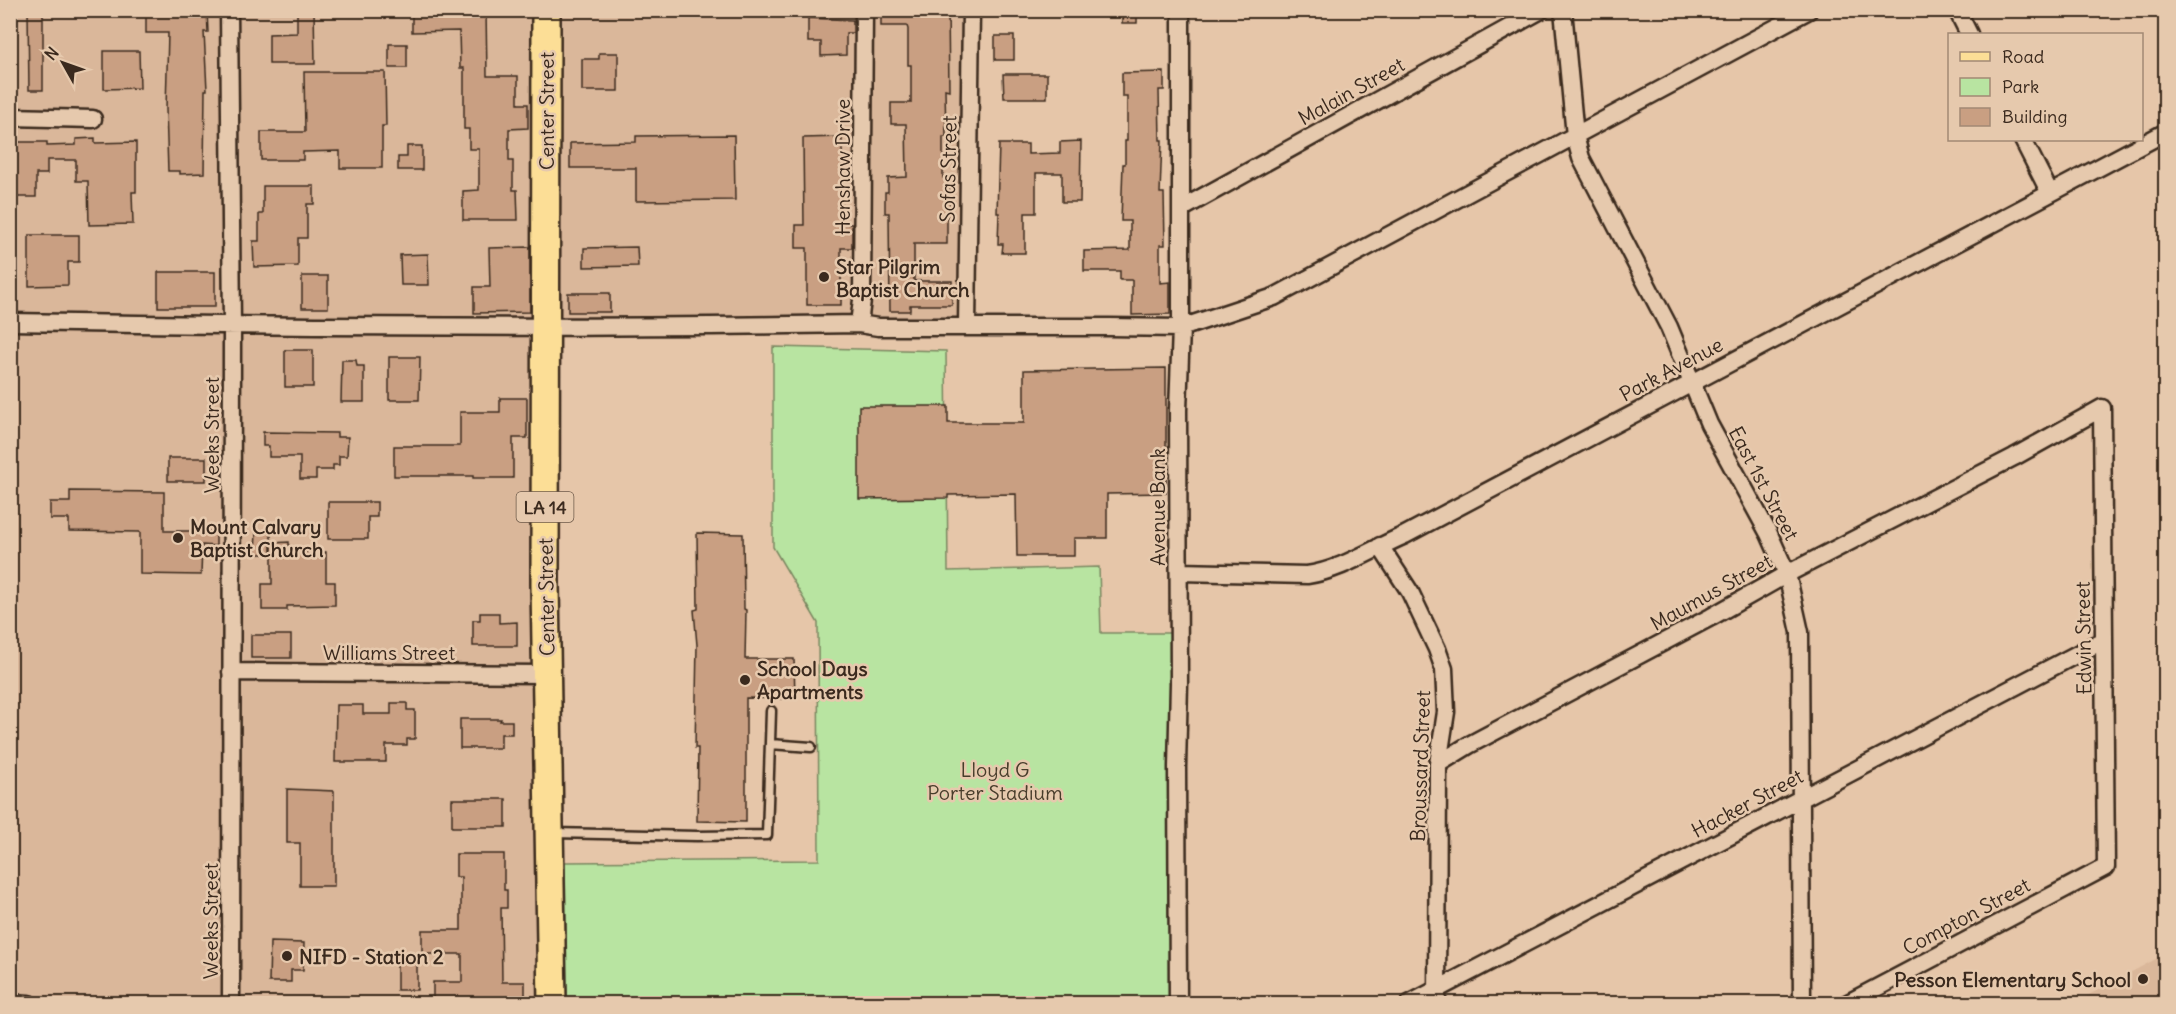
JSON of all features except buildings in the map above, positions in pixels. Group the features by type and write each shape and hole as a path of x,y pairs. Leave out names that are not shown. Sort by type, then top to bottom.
{"main road":[{"name":"Center Street","path":"546,10 545,585 552,1004"}],"street":[{"name":"Weeks Street","path":"229,10 232,326 231,1004"},
{"name":"Henshaw Drive","path":"859,324 862,300 864,10"},
{"name":"Sofas Street","path":"967,327 971,10"},
{"name":"Avenue Bank","path":"1178,1004 1181,10"},
{"name":"Malain Street","path":"1181,208 1541,10"},
{"name":"East 1st Street","path":"1563,10 1575,135 1581,158 1669,327 1708,424 1769,534 1787,574 1800,632 1802,1004"},
{"path":"10,322 547,328 859,324 878,327 1181,328 1274,297 1809,10"},
{"path":"1956,10 1968,33"},
{"path":"10,117 93,119"},
{"name":"Park Avenue","path":"1179,572 1306,574 1346,564 1415,530 2166,132"},
{"path":"2024,141 2050,193"},
{"name":"Maumus Street","path":"1438,764 1469,745 1711,617 1787,574 2014,457 2102,408"},
{"name":"Edwin Street","path":"2102,408 2106,867"},
{"name":"Broussard Street","path":"1380,546 1410,592 1444,669 1446,712 1438,764 1437,997"},
{"name":"Hacker Street","path":"1409,1004 1437,997 1801,798 2104,640"},
{"name":"Williams Street","path":"231,672 547,674"},
{"name":"Compton Street","path":"1846,1004 2106,867"},
{"path":"10,1003 29,1004"}],"lane":[{"path":"549,832 697,836 766,835 771,711"},
{"path":"770,744 811,747"}],"shaded area":[{"path":"11,11 970,11 967,327 559,328 553,1003 11,1003"},
{"name":"Pesson Elementary School","path":"2165,954 2165,1003 2074,1003"}],"green space":[{"name":"Lloyd G Porter Stadium","path":"773,347 946,351 948,571 1099,567 1101,633 1174,633 1169,1003 567,1002 565,862 819,860 818,623 773,547"}],"place":[{"name":"Star Pilgrim Baptist Church","path":"824,277"},
{"name":"Mount Calvary Baptist Church","path":"178,538"},
{"name":"School Days Apartments","path":"745,680"},
{"name":"NIFD - Station 2","path":"287,956"},
{"name":"Pesson Elementary School","path":"2143,979"}]}
